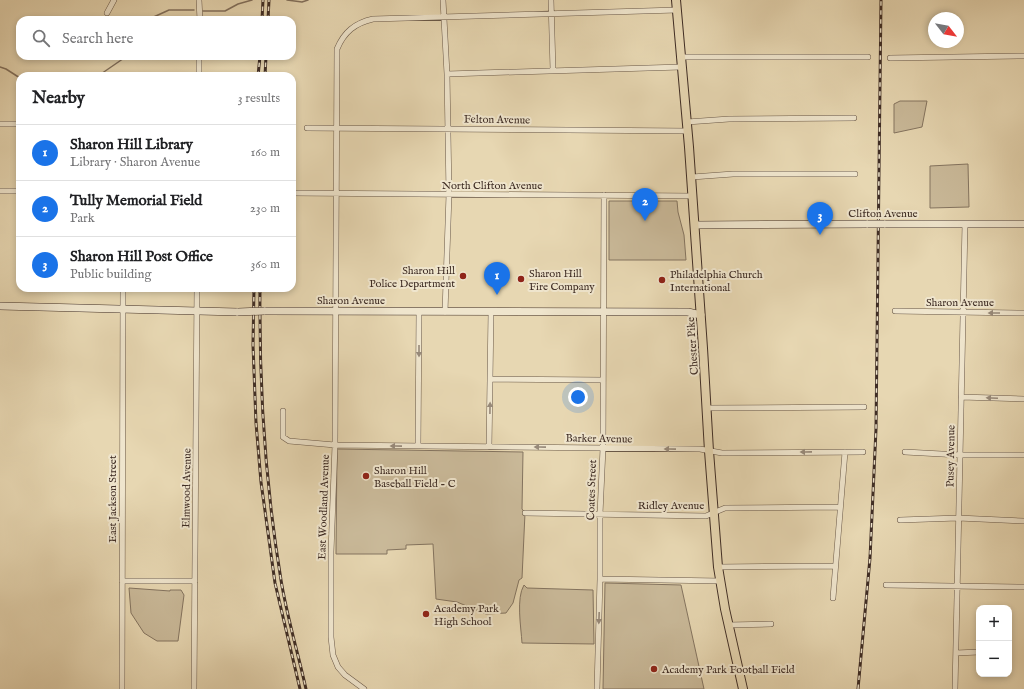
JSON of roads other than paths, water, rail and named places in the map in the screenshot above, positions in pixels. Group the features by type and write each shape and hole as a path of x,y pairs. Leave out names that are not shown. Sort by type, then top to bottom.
{"main road":[{"name":"Chester Pike","path":"676,0 692,177 706,408 718,567 728,625 743,689"}],"street":[{"path":"107,13 114,0"},
{"path":"199,0 200,16"},
{"path":"443,0 447,74 449,194 445,312"},
{"path":"551,0 553,70"},
{"path":"443,17 677,10"},
{"name":"East Woodland Avenue","path":"364,689 341,671 332,655 331,637 330,552 335,445 337,49 341,40 352,27 365,21 373,19 443,17"},
{"path":"890,58 1024,56"},
{"path":"680,57 868,57"},
{"path":"199,60 199,72"},
{"path":"447,74 681,66"},
{"path":"687,122 729,119 854,118"},
{"path":"0,124 16,124"},
{"name":"Felton Avenue","path":"306,128 688,131"},
{"path":"692,177 733,174 855,174"},
{"path":"0,192 16,191"},
{"name":"North Clifton Avenue","path":"296,193 693,196"},
{"name":"Coates Street","path":"597,689 600,514 603,448 604,195"},
{"name":"Pusey Avenue","path":"955,689 965,224"},
{"name":"Clifton Avenue","path":"695,225 1024,224"},
{"name":"East Jackson Street","path":"122,689 123,292"},
{"name":"Elmwood Avenue","path":"194,689 197,292"},
{"name":"Sharon Avenue","path":"0,306 196,312 688,312 701,315"},
{"name":"Sharon Avenue","path":"895,311 1024,313"},
{"path":"418,446 419,312"},
{"path":"489,447 491,312"},
{"path":"491,379 603,380"},
{"path":"961,397 1024,399"},
{"path":"706,408 864,407"},
{"name":"Barker Avenue","path":"283,411 283,437 285,439 289,441 335,445 700,449 722,453 863,452"},
{"path":"833,598 845,452"},
{"path":"905,452 960,455 1024,455"},
{"name":"Ridley Avenue","path":"525,513 706,516 725,508 840,507"},
{"path":"900,520 958,518 1024,521"},
{"path":"718,567 835,566"},
{"path":"600,579 720,581"},
{"path":"122,581 195,581"},
{"path":"886,585 1024,587"},
{"path":"728,625 771,624"},
{"path":"956,653 976,652"}],"waterway":[{"path":"203,11 225,11 238,4 252,0"},
{"path":"287,0 302,2 308,0"},
{"path":"156,16 169,10 194,10"},
{"path":"104,72 121,60"},
{"path":"0,67 16,75"}],"railway":[{"path":"262,16 263,0"},
{"path":"268,16 269,0"},
{"path":"858,689 870,558 876,429 881,0"},
{"path":"258,72 260,60"},
{"path":"265,72 266,60"},
{"path":"254,292 253,345 256,423 261,482 275,583 300,689"},
{"path":"260,292 264,434 275,544 283,594 306,689"}],"place":[{"name":"Tully Memorial Field","path":"645,221"},
{"name":"Sharon Hill Post Office","path":"820,235"},
{"name":"Sharon Hill Police Department","path":"463,276"},
{"name":"Sharon Hill Fire Company","path":"521,279"},
{"name":"Philadelphia Church International","path":"662,280"},
{"name":"Sharon Hill Library","path":"497,295"},
{"name":"Sharon Hill Baseball Field - C","path":"366,476"},
{"name":"Academy Park High School","path":"426,614"},
{"name":"Academy Park Football Field","path":"654,669"}]}
